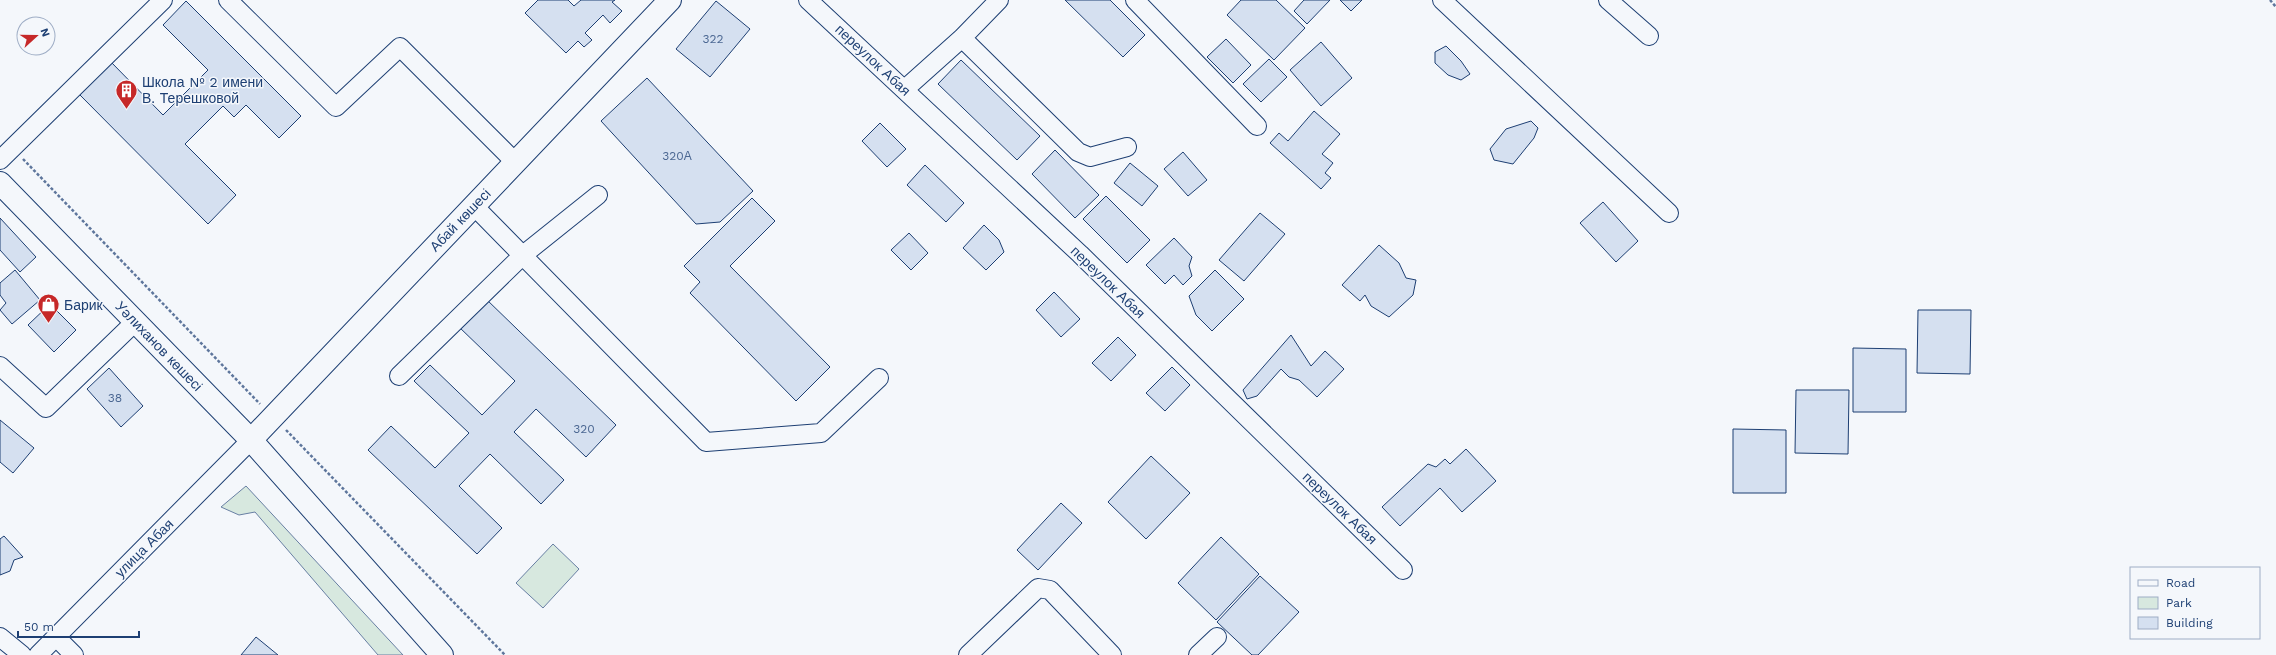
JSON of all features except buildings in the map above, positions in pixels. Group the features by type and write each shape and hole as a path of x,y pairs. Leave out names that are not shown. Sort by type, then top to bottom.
{"main road":[{"name":"Абай көшесі","path":"250,440 474,206 667,1"},
{"name":"Уәлиханов көшесі","path":"0,183 250,440 442,655"}],"street":[{"path":"6,154 163,0"},
{"path":"228,0 336,107 400,47 515,162"},
{"name":"переулок Абая","path":"808,0 1080,254 1403,570"},
{"path":"905,89 962,38 999,0"},
{"path":"1135,0 1257,126"},
{"path":"1608,0 1649,36"},
{"path":"1452,3 1669,213"},
{"path":"962,38 1078,152 1090,157 1127,147"},
{"path":"399,376 523,255 598,196"},
{"path":"474,206 706,442 822,433 878,378"},
{"path":"0,366 46,408 135,322"},
{"name":"улица Абая","path":"38,655 250,440"},
{"path":"968,655 1038,588 1050,590 1112,655"},
{"path":"0,636 22,655"},
{"path":"56,637 74,655"},
{"path":"1198,655 1217,637"}],"path":[{"path":"2270,0 2276,7"},
{"path":"6,154 273,417 505,655"}],"green space":[{"path":"246,486 403,655 378,655 255,512 239,515 221,507"},
{"path":"553,544 579,569 543,608 516,583"}],"place":[{"name":"Школа № 2 имени В. Терешковой","path":"126,110"},
{"name":"Барик","path":"49,324"}]}
